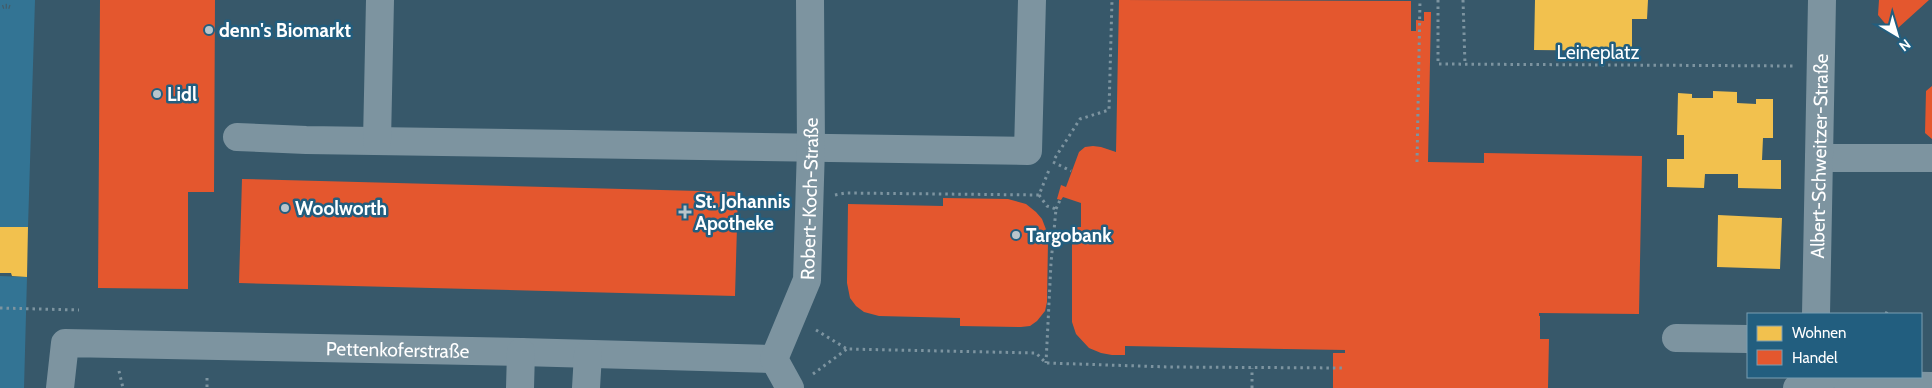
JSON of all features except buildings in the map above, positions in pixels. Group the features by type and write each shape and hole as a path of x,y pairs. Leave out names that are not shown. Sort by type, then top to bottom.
{"street":[{"path":"376,141 380,0"},
{"name":"Robert-Koch-Straße","path":"774,359 807,280 811,147 810,0"},
{"path":"237,137 376,141 1028,151 1032,0"},
{"name":"Albert-Schweitzer-Straße","path":"1816,313 1822,0"},
{"path":"1819,158 1932,158"},
{"path":"1676,338 1747,339"},
{"name":"Pettenkoferstraße","path":"60,388 65,343 774,359"},
{"path":"520,388 521,352"},
{"path":"586,388 588,354"},
{"path":"774,359 800,382"},
{"path":"1798,388 1823,378"},
{"path":"1846,378 1870,385 1932,386"}],"path":[{"path":"1417,162 1420,0"},
{"name":"Leineplatz","path":"1438,0 1438,64 1820,66"},
{"path":"1463,0 1465,65"},
{"path":"1053,162 1071,171"},
{"path":"1039,195 1046,206 1056,209"},
{"path":"1046,363 1051,263 1056,209 1060,200"},
{"path":"0,308 79,310"},
{"path":"1886,313 1888,309"},
{"path":"792,315 847,348 1036,353 1046,363 1252,368 1344,368"},
{"path":"800,382 847,348"},
{"path":"1252,368 1252,388"},
{"path":"207,378 207,388"}],"green space":[{"path":"0,0 35,0 28,227 0,227"},
{"path":"0,0 18,0 13,20 0,15"},
{"path":"0,276 27,277 24,388 0,388"}],"place":[{"name":"denn's Biomarkt","path":"209,30"},
{"name":"Lidl","path":"157,94"},
{"name":"Woolworth","path":"285,208"},
{"name":"St. Johannis Apotheke","path":"685,212"},
{"name":"Targobank","path":"1016,235"}]}
